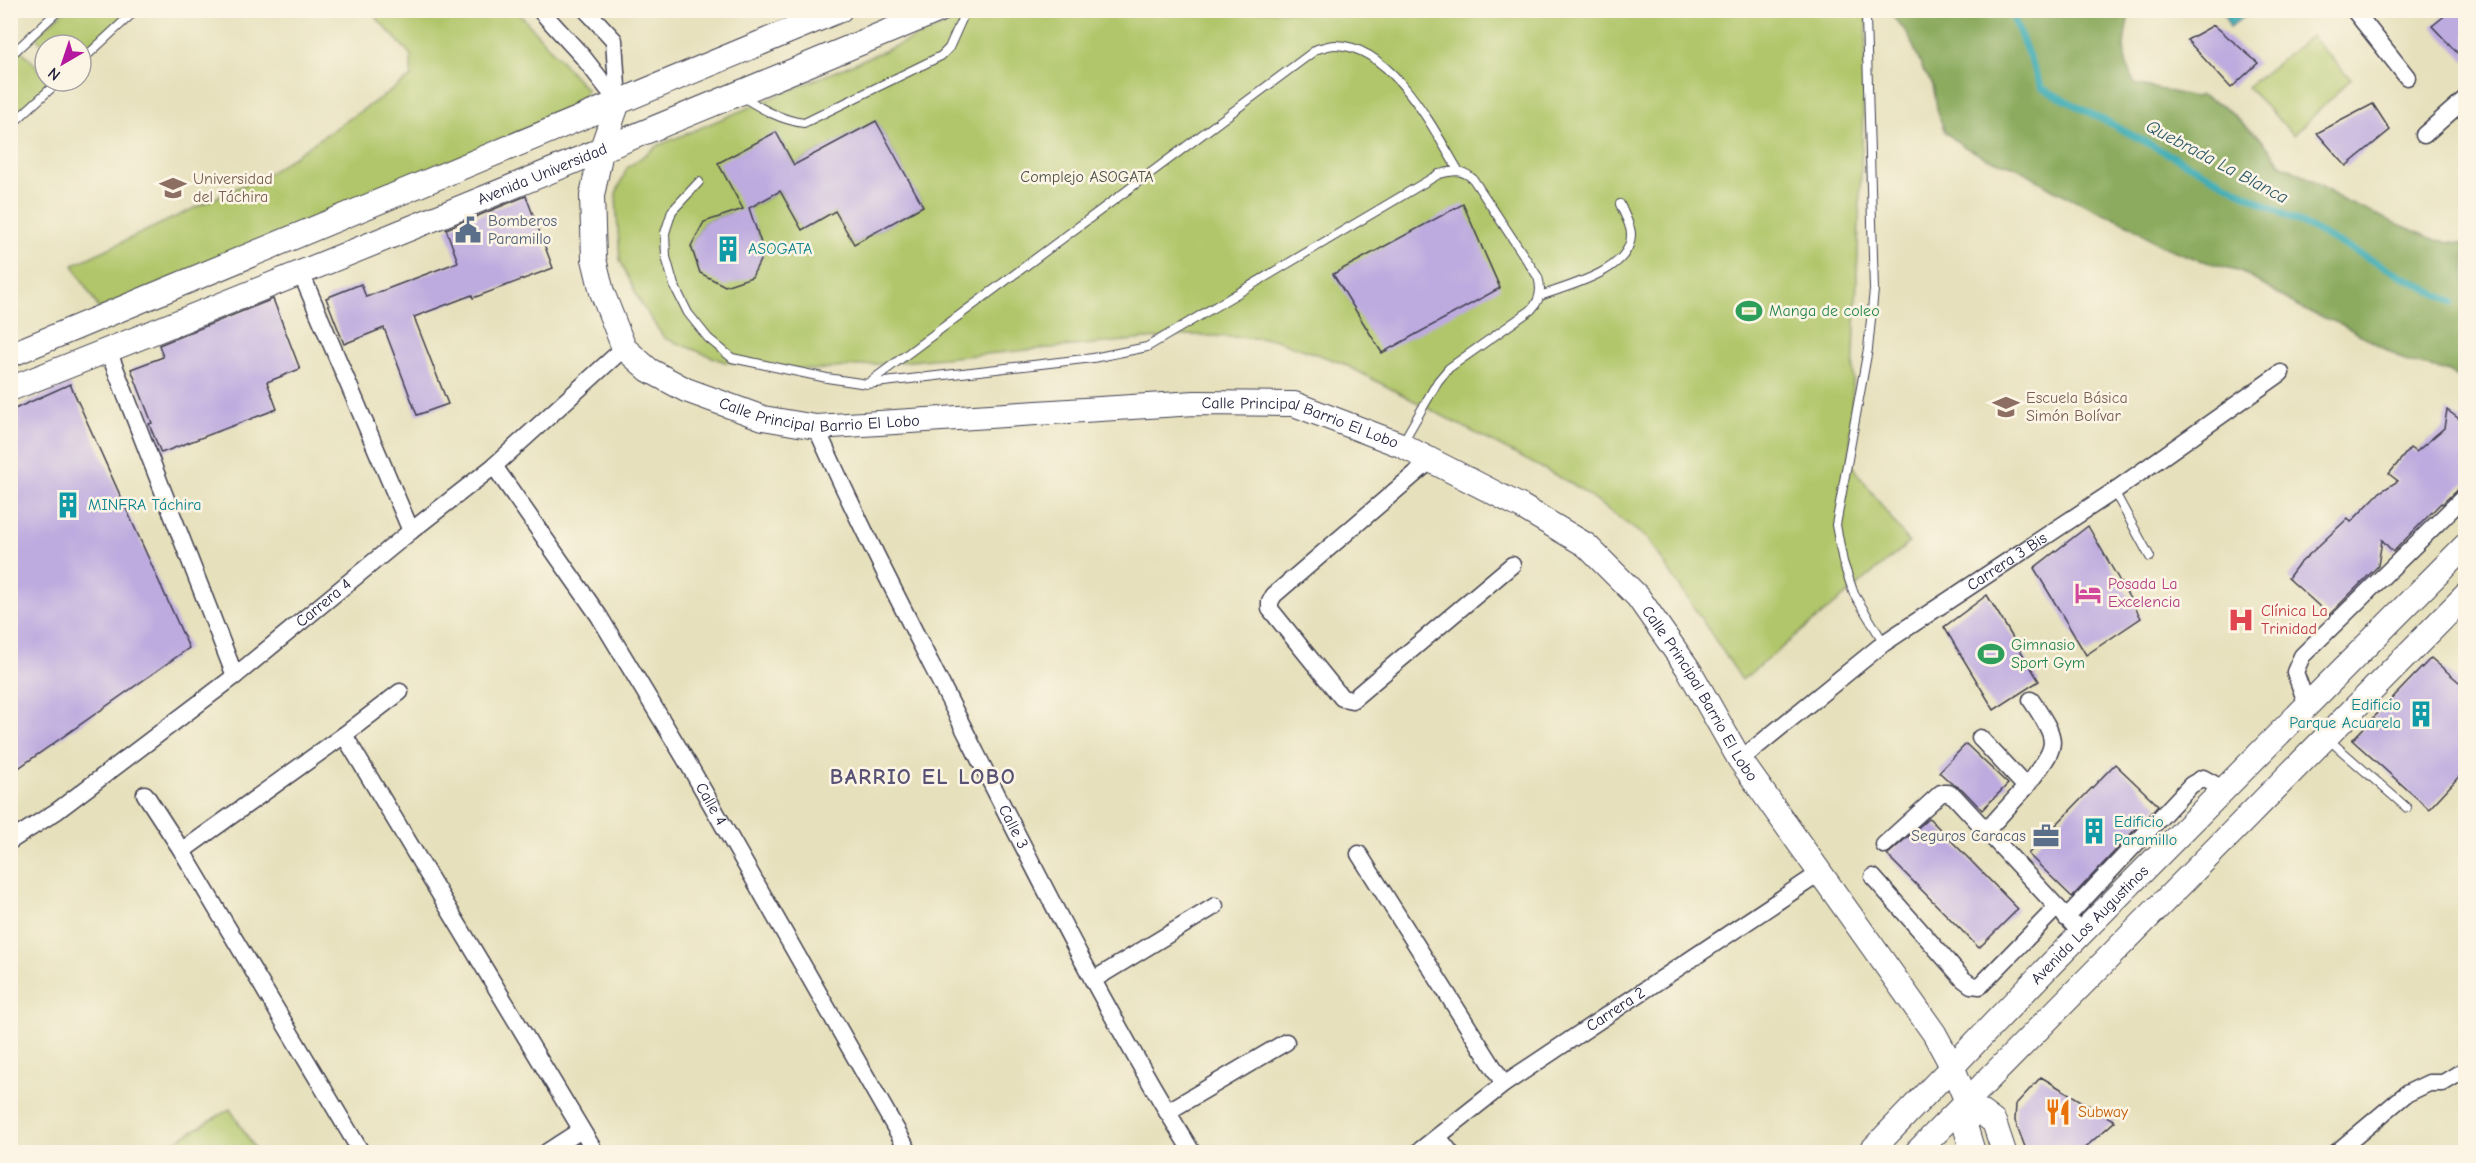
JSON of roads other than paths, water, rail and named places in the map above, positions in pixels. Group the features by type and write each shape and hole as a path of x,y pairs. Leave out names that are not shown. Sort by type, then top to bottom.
{"street":[{"path":"540,10 583,57 618,102"},
{"path":"586,10 614,40 618,102"},
{"path":"10,355 840,10"},
{"name":"Avenida Universidad","path":"10,389 602,151 940,10"},
{"path":"2354,10 2407,77"},
{"path":"2424,135 2466,98"},
{"name":"Calle Principal Barrio El Lobo","path":"618,102 602,151 592,196 594,259 602,292 624,348 649,370 686,390 763,418 816,427 1195,403 1294,404 1401,445 1522,507 1586,545 1638,597 1689,670 1740,760 1934,1033 1952,1066 1967,1102"},
{"path":"301,273 411,531"},
{"name":"Carrera 4","path":"10,841 57,811 235,676 494,466 624,348"},
{"path":"108,350 235,676"},
{"name":"Carrera 3 Bis","path":"1740,760 1884,643 2114,491 2281,373"},
{"name":"Calle 3","path":"816,427 853,512 1093,980 1192,1152"},
{"path":"1430,461 1274,595 1270,602 1270,609 1342,698 1352,700 1512,565"},
{"name":"Calle 4","path":"494,466 598,616 671,736 909,1152"},
{"path":"2307,705 2295,672 2302,656 2466,495"},
{"name":"Avenida Los Augustinos","path":"1870,1152 1952,1066 2068,920 2223,789 2466,545"},
{"path":"1917,1152 2466,595"},
{"path":"182,851 400,692"},
{"path":"1986,831 2026,787 2051,752 2053,740 2051,729 2031,700"},
{"path":"344,735 595,1152"},
{"path":"1980,738 2026,787"},
{"path":"1873,877 1962,979 1971,985 1980,986 2068,920 1954,796 1948,793 1941,793 1884,845"},
{"path":"145,794 182,851 362,1152"},
{"path":"1359,854 1504,1084"},
{"name":"Carrera 2","path":"1419,1152 1504,1084 1820,873"},
{"path":"1093,980 1215,906"},
{"path":"1167,1112 1286,1042"},
{"path":"2337,1152 2406,1094 2429,1083 2443,1083 2466,1069"},
{"path":"1967,1102 1966,1129 1973,1152"},
{"path":"1967,1102 1994,1122 2004,1152"},
{"path":"547,1152 581,1130"},
{"path":"1438,1137 1450,1152"}],"lane":[{"path":"10,56 59,10"},
{"path":"93,50 136,10"},
{"path":"737,93 768,113 792,122 804,123 941,56 949,48 966,10"},
{"path":"1866,18 1874,290 1868,349 1836,525 1843,562 1854,594 1884,643"},
{"path":"867,384 1317,49 1335,45 1359,51 1392,73 1422,107 1458,170"},
{"path":"10,126 46,93"},
{"path":"699,182 672,211 665,233 666,257 674,285 688,313 708,338 732,358 867,384 1093,358 1147,347 1439,174 1458,170 1466,172 1473,179 1538,277 1541,287 1540,296 1531,310 1449,368 1438,381 1401,445"},
{"path":"1540,296 1601,273 1623,258 1631,235 1620,204"},
{"path":"2114,491 2150,557"},
{"path":"2325,736 2407,807"}],"water":[{"path":"2222,11 2250,11 2230,27"}],"waterway":[{"name":"Quebrada La Blanca","path":"2010,10 2042,88 2452,302"}],"place":[{"name":"Universidad del Táchira","path":"173,188"},
{"name":"Bomberos Paramillo","path":"468,230"},
{"name":"ASOGATA","path":"728,249"},
{"name":"Manga de coleo","path":"1749,311"},
{"name":"Escuela Básica Simón Bolívar","path":"2006,407"},
{"name":"MINFRA Táchira","path":"68,505"},
{"name":"Posada La Excelencia","path":"2088,593"},
{"name":"Clínica La Trinidad","path":"2241,620"},
{"name":"Gimnasio Sport Gym","path":"1991,654"},
{"name":"Edificio Parque Acuarela","path":"2421,714"},
{"name":"Edificio Paramillo","path":"2094,831"},
{"name":"Seguros Caracas","path":"2046,836"},
{"name":"Subway","path":"2058,1112"}],"district":[{"name":"BARRIO EL LOBO","path":"923,777"}],"park label":[{"name":"Complejo ASOGATA","path":"1087,177"}]}
